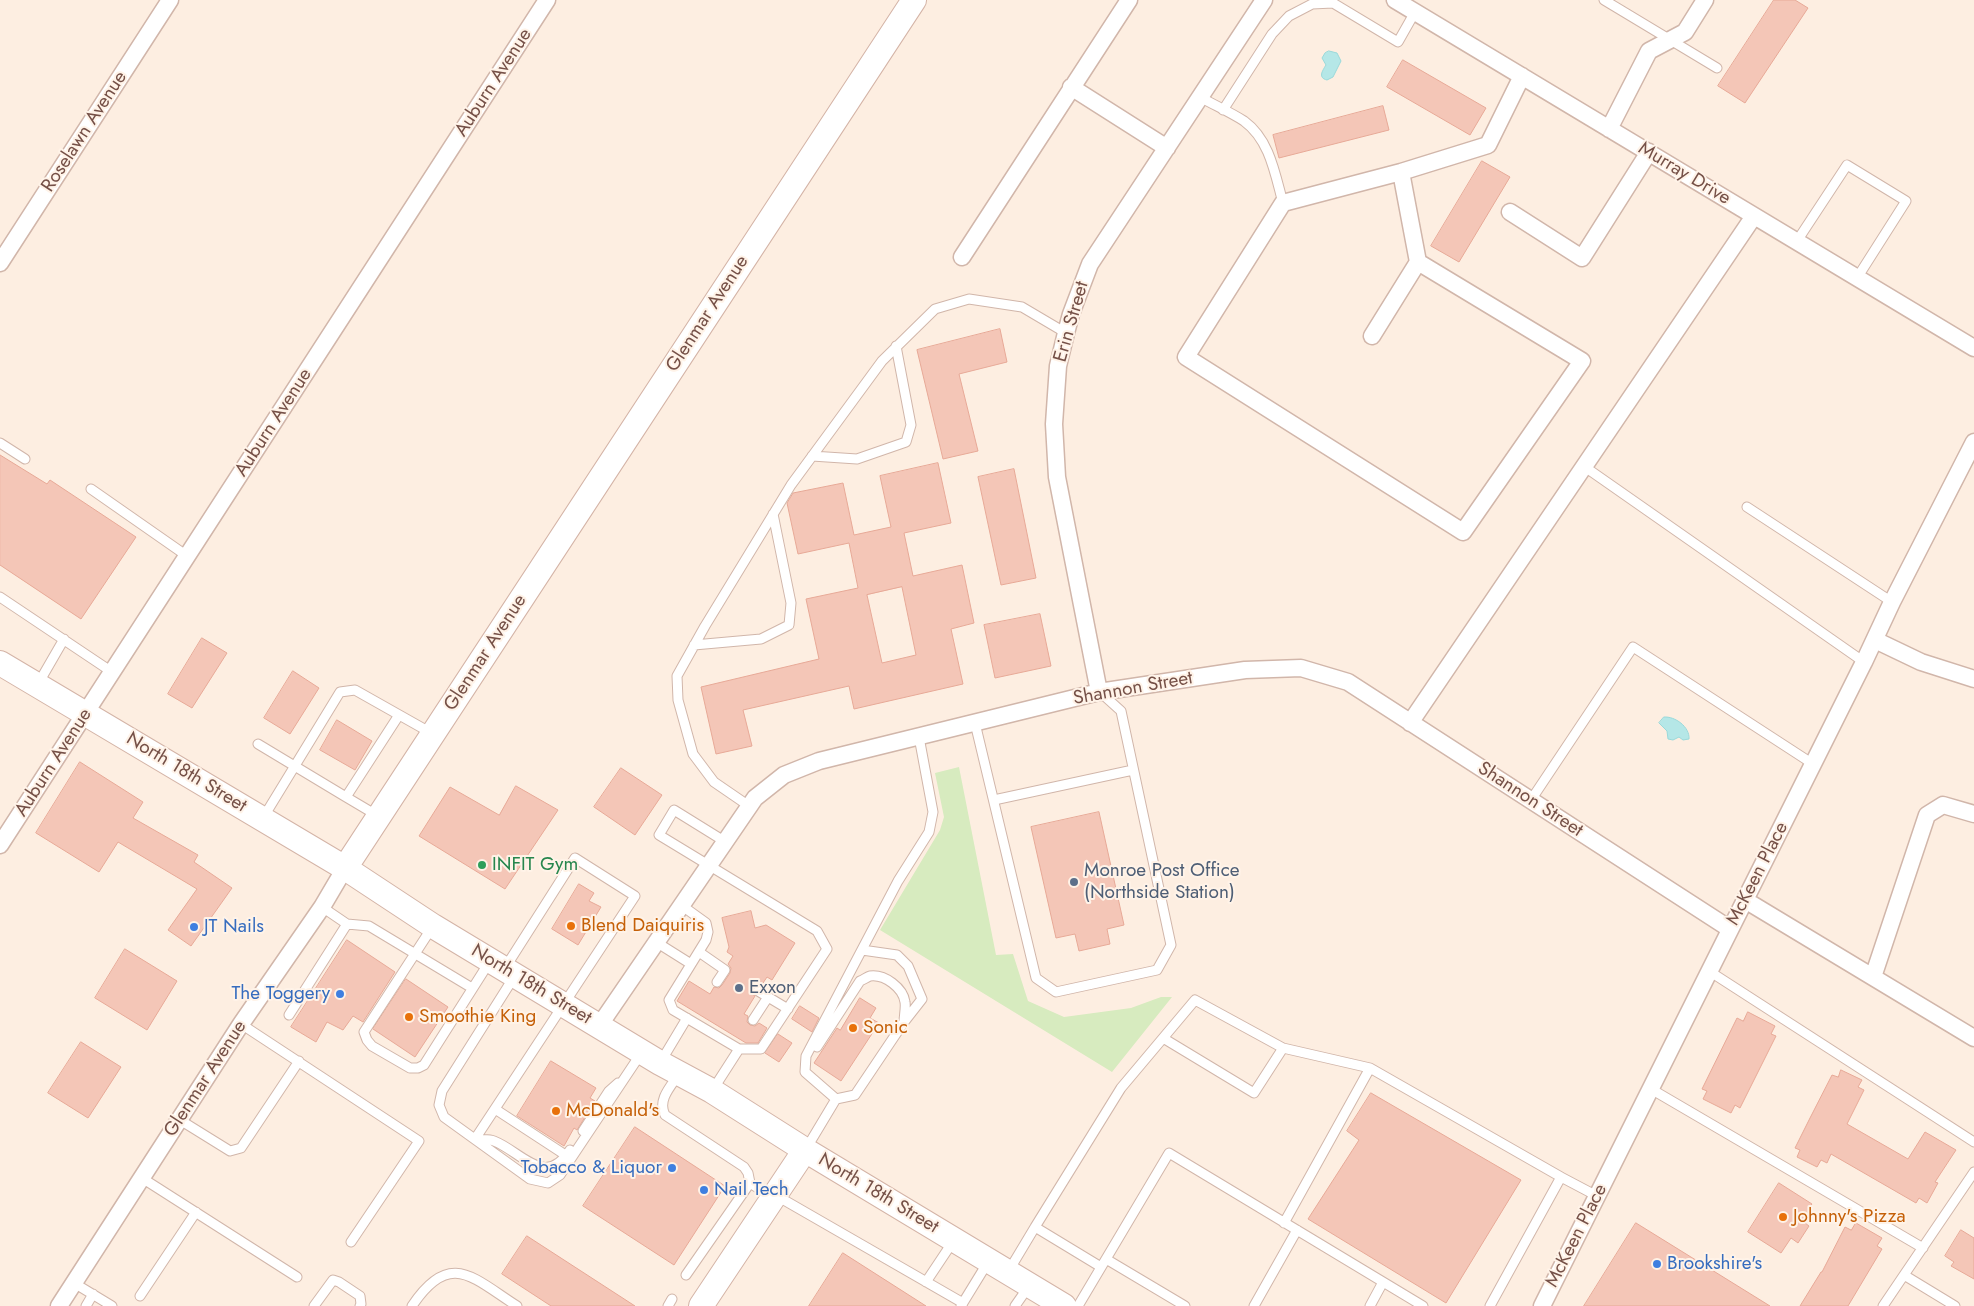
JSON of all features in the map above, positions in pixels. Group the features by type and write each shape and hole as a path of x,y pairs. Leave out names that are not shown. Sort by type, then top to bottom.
{"street":[{"name":"Roselawn Avenue","path":"0,264 170,0"},
{"name":"Auburn Avenue","path":"0,845 547,0"},
{"name":"Glenmar Avenue","path":"59,1306 241,1024 322,906 378,816 914,0"},
{"path":"962,256 1129,0"},
{"name":"Erin Street","path":"1100,692 1057,477 1054,424 1058,366 1071,314 1090,264 1264,0"},
{"name":"Murray Drive","path":"1396,0 1974,348"},
{"path":"1609,129 1649,51 1685,32 1705,0"},
{"path":"1418,262 1582,361 1463,532 1186,357 1284,203 1401,172 1488,145 1522,76"},
{"path":"1071,87 1167,148"},
{"path":"1510,212 1582,258 1649,152"},
{"path":"1372,336 1418,262 1401,172"},
{"path":"1410,723 1586,467 1754,216"},
{"name":"McKeen Place","path":"1542,1306 1875,640 1892,602 1968,469 1974,442"},
{"path":"1875,640 1921,662 1974,679"},
{"name":"North 18th Street","path":"0,663 345,868 433,926 660,1063 712,1091 805,1150 1064,1306"},
{"name":"Shannon Street","path":"599,1026 749,806 755,798 784,775 819,761 1100,692 1246,670 1302,668 1348,682 1730,929"},
{"path":"1872,977 1927,815 1943,805 1974,814"},
{"path":"1745,900 1974,1038"},
{"path":"701,1306 805,1150"}],"lane":[{"path":"1604,0 1717,68"},
{"path":"1224,110 1272,34 1289,16 1312,4 1333,4 1398,42 1416,12"},
{"path":"1200,97 1245,122 1259,136 1268,152 1284,203"},
{"path":"1797,241 1847,165 1906,201 1857,278"},
{"path":"749,806 714,782 693,754 678,700 677,676 791,485 882,361 935,309 969,299 1022,307 1066,333"},
{"path":"812,456 857,459 906,442 911,425 896,346"},
{"path":"0,443 25,459"},
{"path":"1586,467 1864,662"},
{"path":"91,490 187,556"},
{"path":"1747,507 1892,602"},
{"path":"694,645 761,639 789,626 791,603 773,514"},
{"path":"1,599 112,672"},
{"path":"37,685 64,639"},
{"path":"1531,800 1633,647 1813,764"},
{"path":"262,819 340,692 355,690 433,734"},
{"path":"975,723 1036,978 1056,992 1157,970 1171,945 1121,711 1100,692"},
{"path":"346,797 399,715"},
{"path":"836,1099 806,1072 806,1056 898,882 929,832 933,812 919,736"},
{"path":"258,744 378,816"},
{"path":"994,800 1134,770"},
{"path":"681,905 706,922 708,932 706,940 669,1000 673,1010 691,1021 718,1032 737,1048 761,1049 827,949 817,931 659,836 674,810 724,841"},
{"path":"475,1139 635,896 575,858 503,968 442,1091 438,1105 444,1117 530,1179 548,1183 560,1175 569,1157 626,1077 660,1063 691,1021 700,1014"},
{"path":"322,906 347,924 369,926 472,988"},
{"path":"289,1014 347,924"},
{"path":"433,926 364,1032 366,1040 372,1046 410,1068 418,1068 424,1065 472,988 503,968"},
{"path":"656,942 691,964"},
{"path":"805,1150 836,1099 855,1095 904,1022 922,999 908,966 897,955 862,950"},
{"path":"699,952 724,970 717,982"},
{"path":"1709,971 1974,1142"},
{"path":"806,1066 830,1024 860,981 869,976 881,977 892,982 903,995 906,1004 904,1022"},
{"path":"758,991 788,1009"},
{"path":"753,1020 768,997"},
{"path":"660,1063 661,1109 664,1115 744,1167 750,1183 962,1304 1035,1227 1121,1088 1195,1000 1282,1048 1370,1068 1597,1196"},
{"path":"241,1024 419,1140 351,1242"},
{"path":"1163,1038 1254,1093 1282,1048"},
{"path":"712,1091 741,1040"},
{"path":"180,1120 230,1151 241,1148 299,1062"},
{"path":"1284,1223 1370,1068"},
{"path":"1651,1089 1923,1248"},
{"path":"495,1109 569,1157"},
{"path":"475,1139 494,1140 532,1163 543,1167 554,1167 569,1157"},
{"path":"1078,1306 1169,1153 1423,1306"},
{"path":"1883,1306 1974,1172"},
{"path":"1490,1306 1561,1177"},
{"path":"142,1178 297,1277"},
{"path":"686,1275 750,1183"},
{"path":"140,1296 196,1212"},
{"path":"1035,1227 1101,1267"},
{"path":"1254,1306 1297,1230"},
{"path":"926,1282 954,1239"},
{"path":"1106,1259 1186,1306"},
{"path":"412,1306 428,1284 451,1272 467,1274 517,1306"},
{"path":"1904,1275 1955,1306"},
{"path":"314,1306 333,1280 360,1296 362,1304 360,1306"},
{"path":"1370,1306 1383,1282"},
{"path":"74,1283 112,1306"},
{"path":"1016,1306 1030,1286"},
{"path":"86,1306 93,1294"}],"green space":[{"path":"959,767 996,955 1013,954 1028,1001 1064,1017 1131,1008 1161,997 1172,997 1112,1072 880,930 940,830 944,817 935,773"}],"water":[{"path":"1329,51 1337,53 1341,61 1333,77 1327,80 1322,78 1322,72 1326,65 1322,58"},
{"path":"1664,717 1673,718 1681,723 1687,730 1689,739 1683,740 1679,737 1673,740 1668,739 1667,731 1659,723"}],"building":[{"path":"1774,0 1795,0 1808,8 1745,103 1718,86"},
{"path":"1403,60 1486,108 1470,135 1387,87"},
{"path":"1383,106 1389,130 1279,158 1273,135"},
{"path":"1482,161 1510,177 1459,262 1431,246"},
{"path":"1000,329 1007,362 959,374 978,451 943,459 917,350"},
{"path":"0,455 47,484 50,480 136,537 81,619 0,565"},
{"path":"938,463 951,523 904,533 913,576 962,565 974,623 951,629 963,684 854,709 849,686 743,710 752,746 716,754 701,687 819,659 806,599 858,588 849,543 798,554 787,503 793,493 843,483 854,535 891,527 880,476","holes":["902,587 916,655 882,663 867,595"]},
{"path":"1014,469 1036,578 1001,585 978,477"},
{"path":"1040,614 1051,666 995,678 984,625"},
{"path":"202,638 227,653 192,708 168,694"},
{"path":"293,671 319,688 290,734 264,718"},
{"path":"337,720 372,741 355,770 320,750"},
{"path":"80,762 143,802 133,818 198,855 194,862 232,888 191,946 168,930 197,889 118,842 99,872 36,833"},
{"path":"621,768 662,795 635,835 594,807"},
{"path":"516,786 558,810 505,889 419,836 450,787 499,815"},
{"name":"Monroe Post Office (Northside Station)","path":"1099,812 1124,925 1107,929 1110,944 1079,951 1075,934 1056,938 1031,827"},
{"path":"579,884 594,893 589,901 601,907 578,945 552,929"},
{"path":"751,911 755,928 766,925 795,943 772,980 767,977 761,986 755,985 752,988 752,994 755,996 744,1014 748,1016 747,1022 750,1025 755,1026 759,1023 767,1028 758,1043 746,1043 677,1001 689,981 710,994 714,987 719,988 722,985 730,973 731,968 728,964 733,956 727,952 729,947 722,918"},
{"name":"The Toggery","path":"347,940 395,972 363,1022 353,1016 343,1030 327,1022 316,1042 291,1027"},
{"path":"125,949 177,981 147,1030 95,998"},
{"name":"Smoothie King","path":"406,979 448,1007 415,1057 373,1029"},
{"path":"860,998 876,1008 870,1018 879,1023 841,1081 814,1063 837,1028 840,1030"},
{"path":"800,1006 819,1018 812,1032 792,1019"},
{"path":"1748,1012 1775,1026 1771,1034 1776,1036 1740,1108 1735,1105 1731,1113 1703,1099 1707,1091 1702,1089 1737,1018 1743,1021"},
{"path":"778,1034 792,1043 779,1062 765,1053"},
{"path":"81,1042 121,1067 88,1118 48,1093"},
{"name":"McDonald's","path":"551,1061 596,1088 590,1098 595,1101 577,1130 574,1128 564,1146 517,1116"},
{"path":"1841,1070 1862,1080 1858,1087 1864,1090 1847,1124 1908,1159 1925,1132 1956,1150 1935,1182 1938,1183 1927,1203 1919,1198 1916,1203 1831,1154 1827,1163 1821,1160 1817,1167 1797,1157 1800,1150 1795,1148 1810,1118 1832,1075 1838,1077"},
{"path":"1371,1093 1521,1180 1446,1303 1308,1219 1359,1140 1347,1131"},
{"path":"635,1127 725,1186 674,1265 583,1206"},
{"name":"Johnny's Pizza","path":"1779,1183 1812,1204 1808,1209 1812,1211 1805,1223 1809,1226 1798,1243 1791,1238 1781,1253 1748,1232"},
{"name":"Brookshire's","path":"1636,1223 1770,1306 1584,1306"},
{"path":"1856,1223 1882,1238 1877,1246 1882,1249 1848,1306 1800,1306 1822,1272 1845,1227 1851,1230"},
{"path":"1961,1230 1974,1238 1974,1279 1951,1266 1954,1262 1945,1256"},
{"path":"527,1236 635,1306 551,1306 502,1274"},
{"path":"843,1253 926,1306 809,1306"}],"place":[{"name":"INFIT Gym","path":"482,865"},
{"name":"Monroe Post Office (Northside Station)","path":"1074,882"},
{"name":"Blend Daiquiris","path":"571,926"},
{"name":"JT Nails","path":"194,927"},
{"name":"Exxon","path":"739,988"},
{"name":"The Toggery","path":"340,994"},
{"name":"Smoothie King","path":"409,1017"},
{"name":"Sonic","path":"853,1028"},
{"name":"McDonald's","path":"556,1111"},
{"name":"Tobacco & Liquor","path":"672,1168"},
{"name":"Nail Tech","path":"704,1190"},
{"name":"Johnny's Pizza","path":"1783,1217"},
{"name":"Brookshire's","path":"1657,1264"}]}
